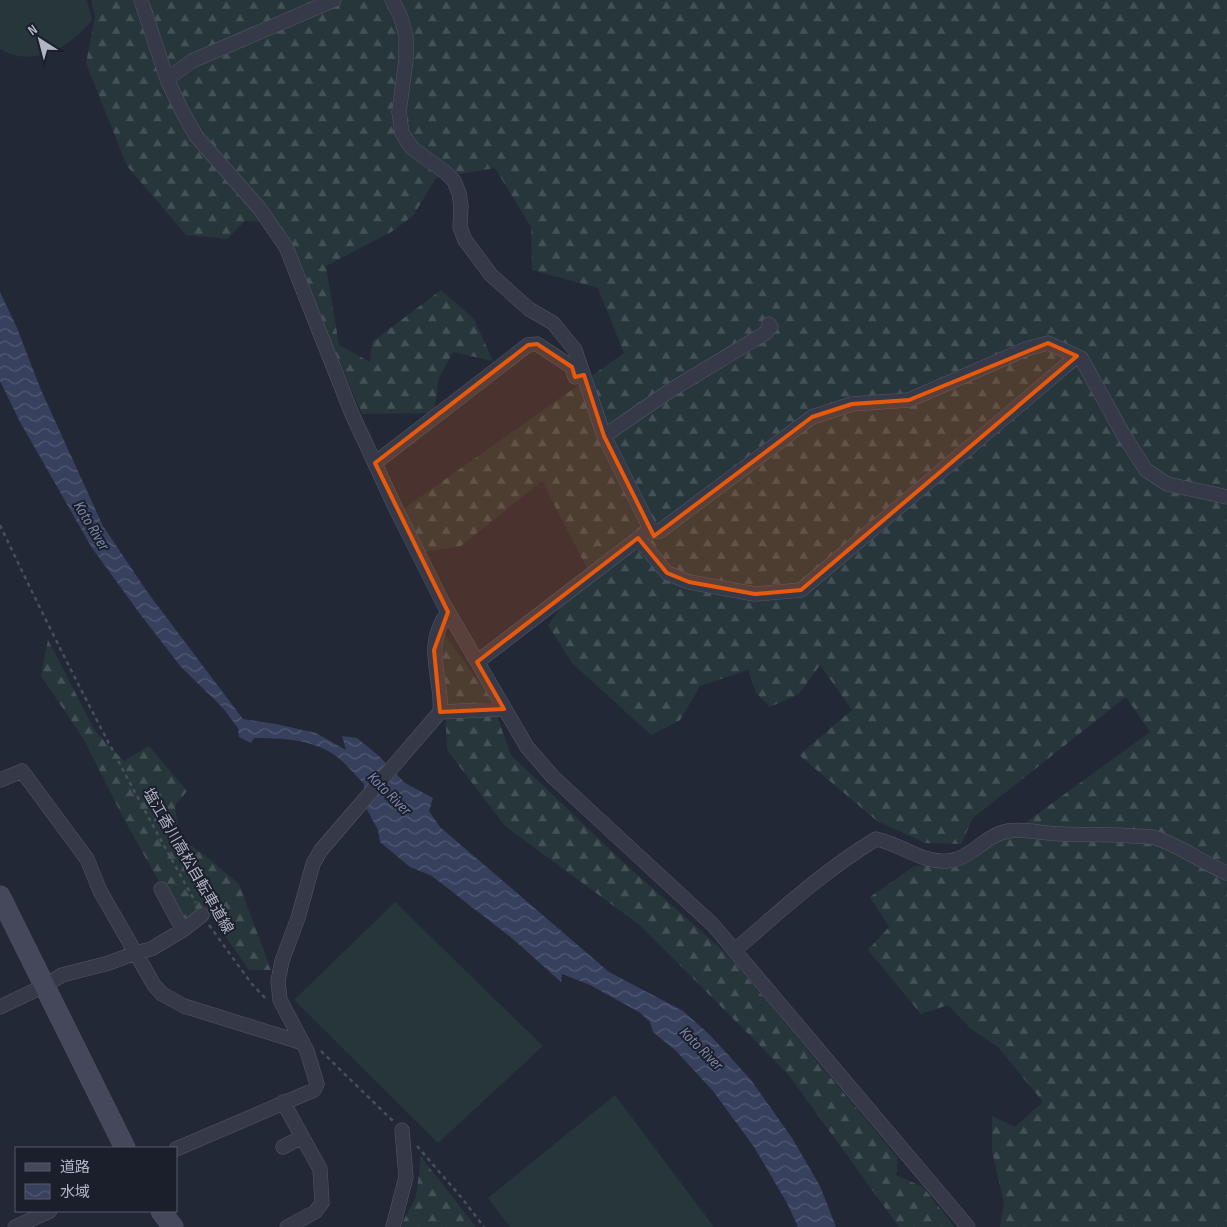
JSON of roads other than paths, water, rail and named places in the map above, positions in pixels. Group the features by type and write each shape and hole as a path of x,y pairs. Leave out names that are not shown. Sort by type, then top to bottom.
{"street":[{"path":"140,0 167,79 196,136 260,209 286,247 352,414 375,463 448,612 526,747 553,777 713,925 968,1227"},
{"path":"167,79 192,61 334,0"},
{"path":"392,0 400,15 406,36 406,60 400,112 402,133 412,148 445,172 454,181 460,193 460,227 464,240 492,275 529,309 553,323 564,333 575,350 604,436 648,524 643,534 477,662"},
{"path":"604,436 671,390 767,332 769,324 771,326"},
{"path":"643,534 660,531 812,417 852,404 909,400 1026,349 1048,343 1081,358 1123,434 1146,470 1167,484 1227,498"},
{"path":"375,463 528,345 537,344 572,367 575,377 584,375"},
{"path":"643,534 668,574 689,582 755,594 800,590 1077,356"},
{"path":"178,1148 314,1090 317,1084 310,1057 280,1000 278,981 282,961 298,918 313,864 321,850 440,712 434,650 441,622 448,612"},
{"path":"440,712 504,709"},
{"path":"0,780 22,771 87,858 100,891 154,986 162,994 184,1006 303,1043"},
{"path":"735,950 792,901 859,849 876,839 887,841 905,851 928,859 948,861 964,856 996,834 1010,831 1154,837 1178,847 1227,874"},
{"path":"161,889 184,930"},
{"path":"0,896 7,924 44,986 124,1147"},
{"path":"0,1008 62,975 109,963 151,949 184,930 202,915"},
{"path":"283,1102 320,1169 327,1200 315,1212 287,1227"},
{"path":"393,1227 406,1177 402,1130"},
{"path":"283,1147 302,1137"},
{"path":"15,1227 48,1212"},
{"path":"162,1212 173,1227"}],"water":[{"name":"Koto River","path":"0,292 17,328 41,390 103,526 148,593 243,719 316,733 346,750 342,736 357,738 379,756 405,783 433,798 429,811 440,827 609,972 683,1011 710,1035 751,1080 792,1138 820,1186 836,1227 798,1227 787,1203 754,1147 713,1091 676,1051 653,1032 650,1022 639,1012 590,985 562,974 561,982 513,939 432,876 410,867 380,842 378,830 364,804 364,784 337,757 324,749 305,742 254,738 251,743 239,737 238,728 223,708 181,667 92,548 20,422 0,381"}]}
